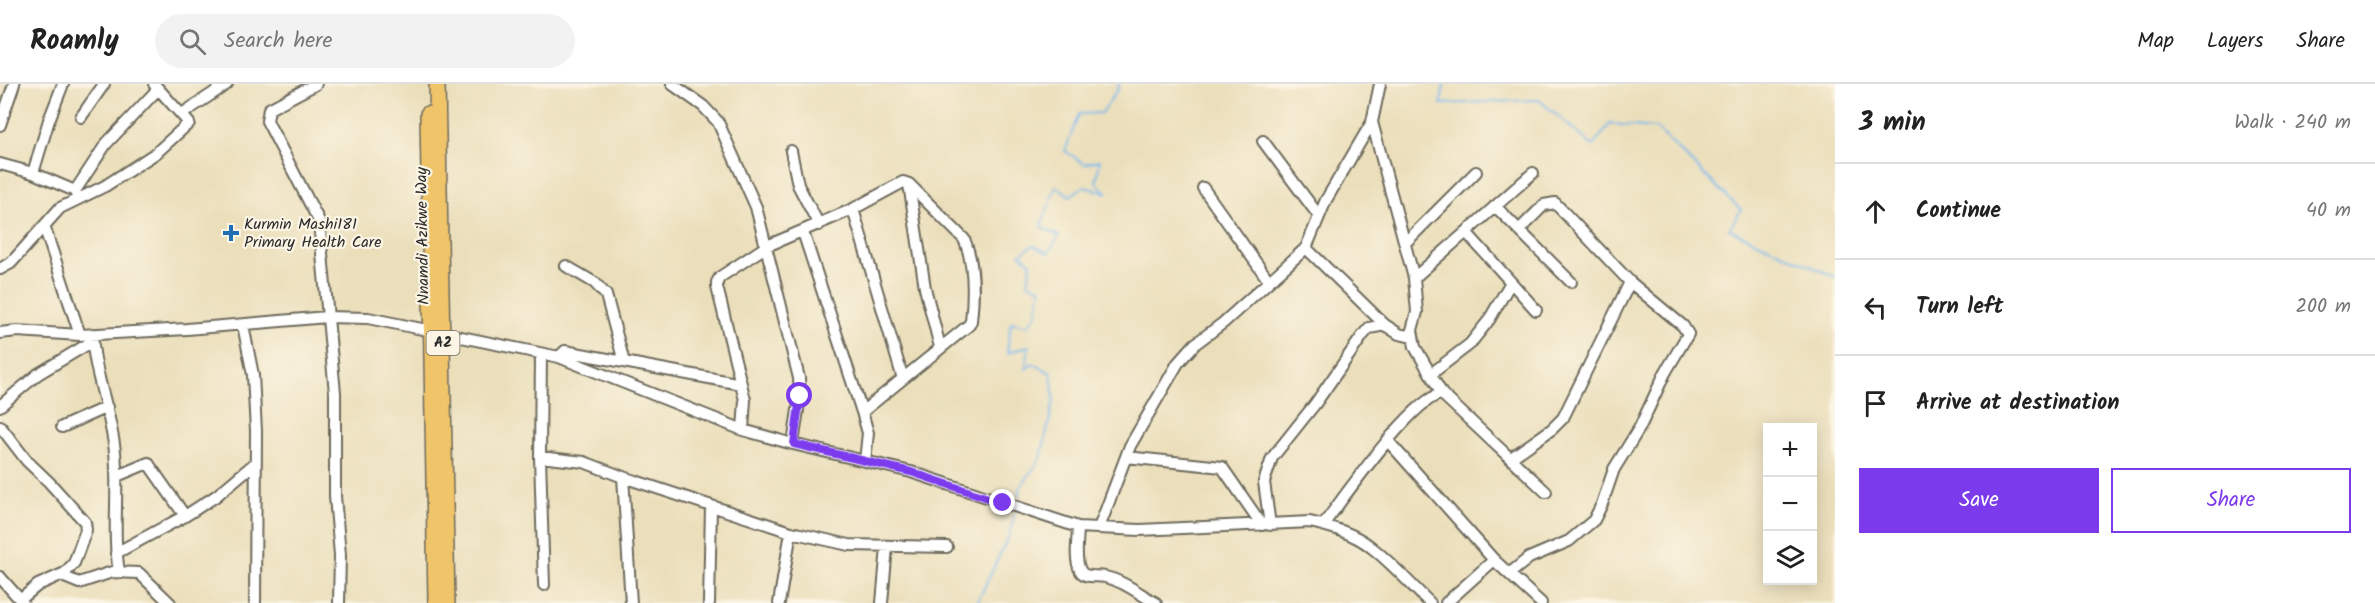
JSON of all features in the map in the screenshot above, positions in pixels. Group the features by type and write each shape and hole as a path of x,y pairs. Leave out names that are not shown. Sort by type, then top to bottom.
{"highway":[{"name":"Nnamdi Azikwe Way","path":"427,84 447,603"},
{"name":"Nnamdi Azikwe Way","path":"436,603 437,84"}],"street":[{"path":"0,125 14,84"},
{"path":"33,173 63,84"},
{"path":"81,117 104,84"},
{"path":"316,84 269,109 267,121 319,221 335,393 335,496 339,603"},
{"path":"672,84 703,106 718,122 756,207 799,378 800,396 794,444"},
{"path":"1099,528 1126,456 1185,354 1223,324 1306,248 1326,200 1372,122 1380,84"},
{"path":"182,114 221,86"},
{"path":"0,269 11,263 60,208 76,196 156,153 189,123 156,87 105,144 76,196"},
{"path":"1372,122 1414,278 1417,312 1412,337 1442,394 1546,492"},
{"path":"1263,141 1319,216"},
{"path":"791,151 798,185 819,225"},
{"path":"0,164 33,173 76,196"},
{"path":"1405,243 1476,172"},
{"path":"1414,278 1533,173"},
{"path":"742,430 745,405 717,282 720,277 766,246 819,225 903,182 909,184 964,239 973,278 971,321 862,412"},
{"path":"909,184 924,288 940,347"},
{"path":"1203,188 1269,281"},
{"path":"1509,574 1529,558 1569,541 1594,520 1614,469 1640,427 1665,373 1688,334 1683,326 1630,282 1555,203 1544,205 1519,230"},
{"path":"1495,206 1571,282"},
{"path":"853,209 903,379"},
{"path":"44,226 80,334"},
{"path":"803,232 868,434 865,461"},
{"path":"1466,232 1536,310"},
{"path":"1306,248 1385,326 1399,334 1412,337"},
{"path":"567,266 596,283 606,295 624,362"},
{"path":"1431,374 1470,344 1489,320 1511,282"},
{"path":"1511,458 1552,429 1563,418 1630,282"},
{"path":"0,333 17,331 80,334 92,338 327,317 368,318 437,331 559,357 742,430 911,472 1078,527 1140,530 1310,522 1323,525 1339,530 1371,546 1430,603"},
{"path":"243,325 253,375 256,431 254,464 255,603"},
{"path":"1266,525 1264,482 1272,458 1315,404 1363,335 1370,328 1385,326"},
{"path":"0,406 38,374 92,338"},
{"path":"92,338 115,450 117,476 115,519 118,537 116,553 119,572"},
{"path":"559,357 565,351 741,384"},
{"path":"541,354 540,457 544,585"},
{"path":"1323,525 1402,423 1421,405 1436,395 1442,394"},
{"path":"62,427 107,406"},
{"path":"0,426 27,461 85,522 86,530 82,547 74,563 62,576 38,585 22,601 0,577"},
{"path":"1388,441 1494,560 1541,603"},
{"path":"1126,456 1222,467 1266,525"},
{"path":"540,457 584,462 711,507 791,532 849,545 947,547"},
{"path":"117,476 148,463 185,516"},
{"path":"116,553 185,516 216,496 254,464"},
{"path":"623,477 631,603"},
{"path":"709,603 711,507"},
{"path":"1078,527 1080,571 1085,575 1115,579 1156,603"},
{"path":"779,603 791,532"},
{"path":"882,603 887,547"},
{"path":"1446,603 1494,560"},
{"path":"62,576 79,583 99,575 119,572 139,573 170,603"}],"waterway":[{"path":"1019,497 1019,489 1041,458 1054,400 1051,373 1032,363 1026,369 1029,346 1007,353 1011,322 1028,326 1036,314 1041,289 1028,283 1031,263 1020,254 1033,245 1048,253 1059,236 1041,227 1056,186 1070,196 1083,187 1108,193 1096,183 1100,160 1085,164 1065,151 1079,114 1102,113 1119,87 1118,84"},
{"path":"1444,84 1441,104 1539,100 1593,146 1610,124 1656,128 1741,210 1729,229 1835,277"},
{"path":"977,603 1009,535 1015,513"}],"place":[{"name":"Kurmin Mashi181 Primary Health Care","path":"231,233"}],"route":[{"path":"800,396 794,444 911,472 1003,503"}]}
